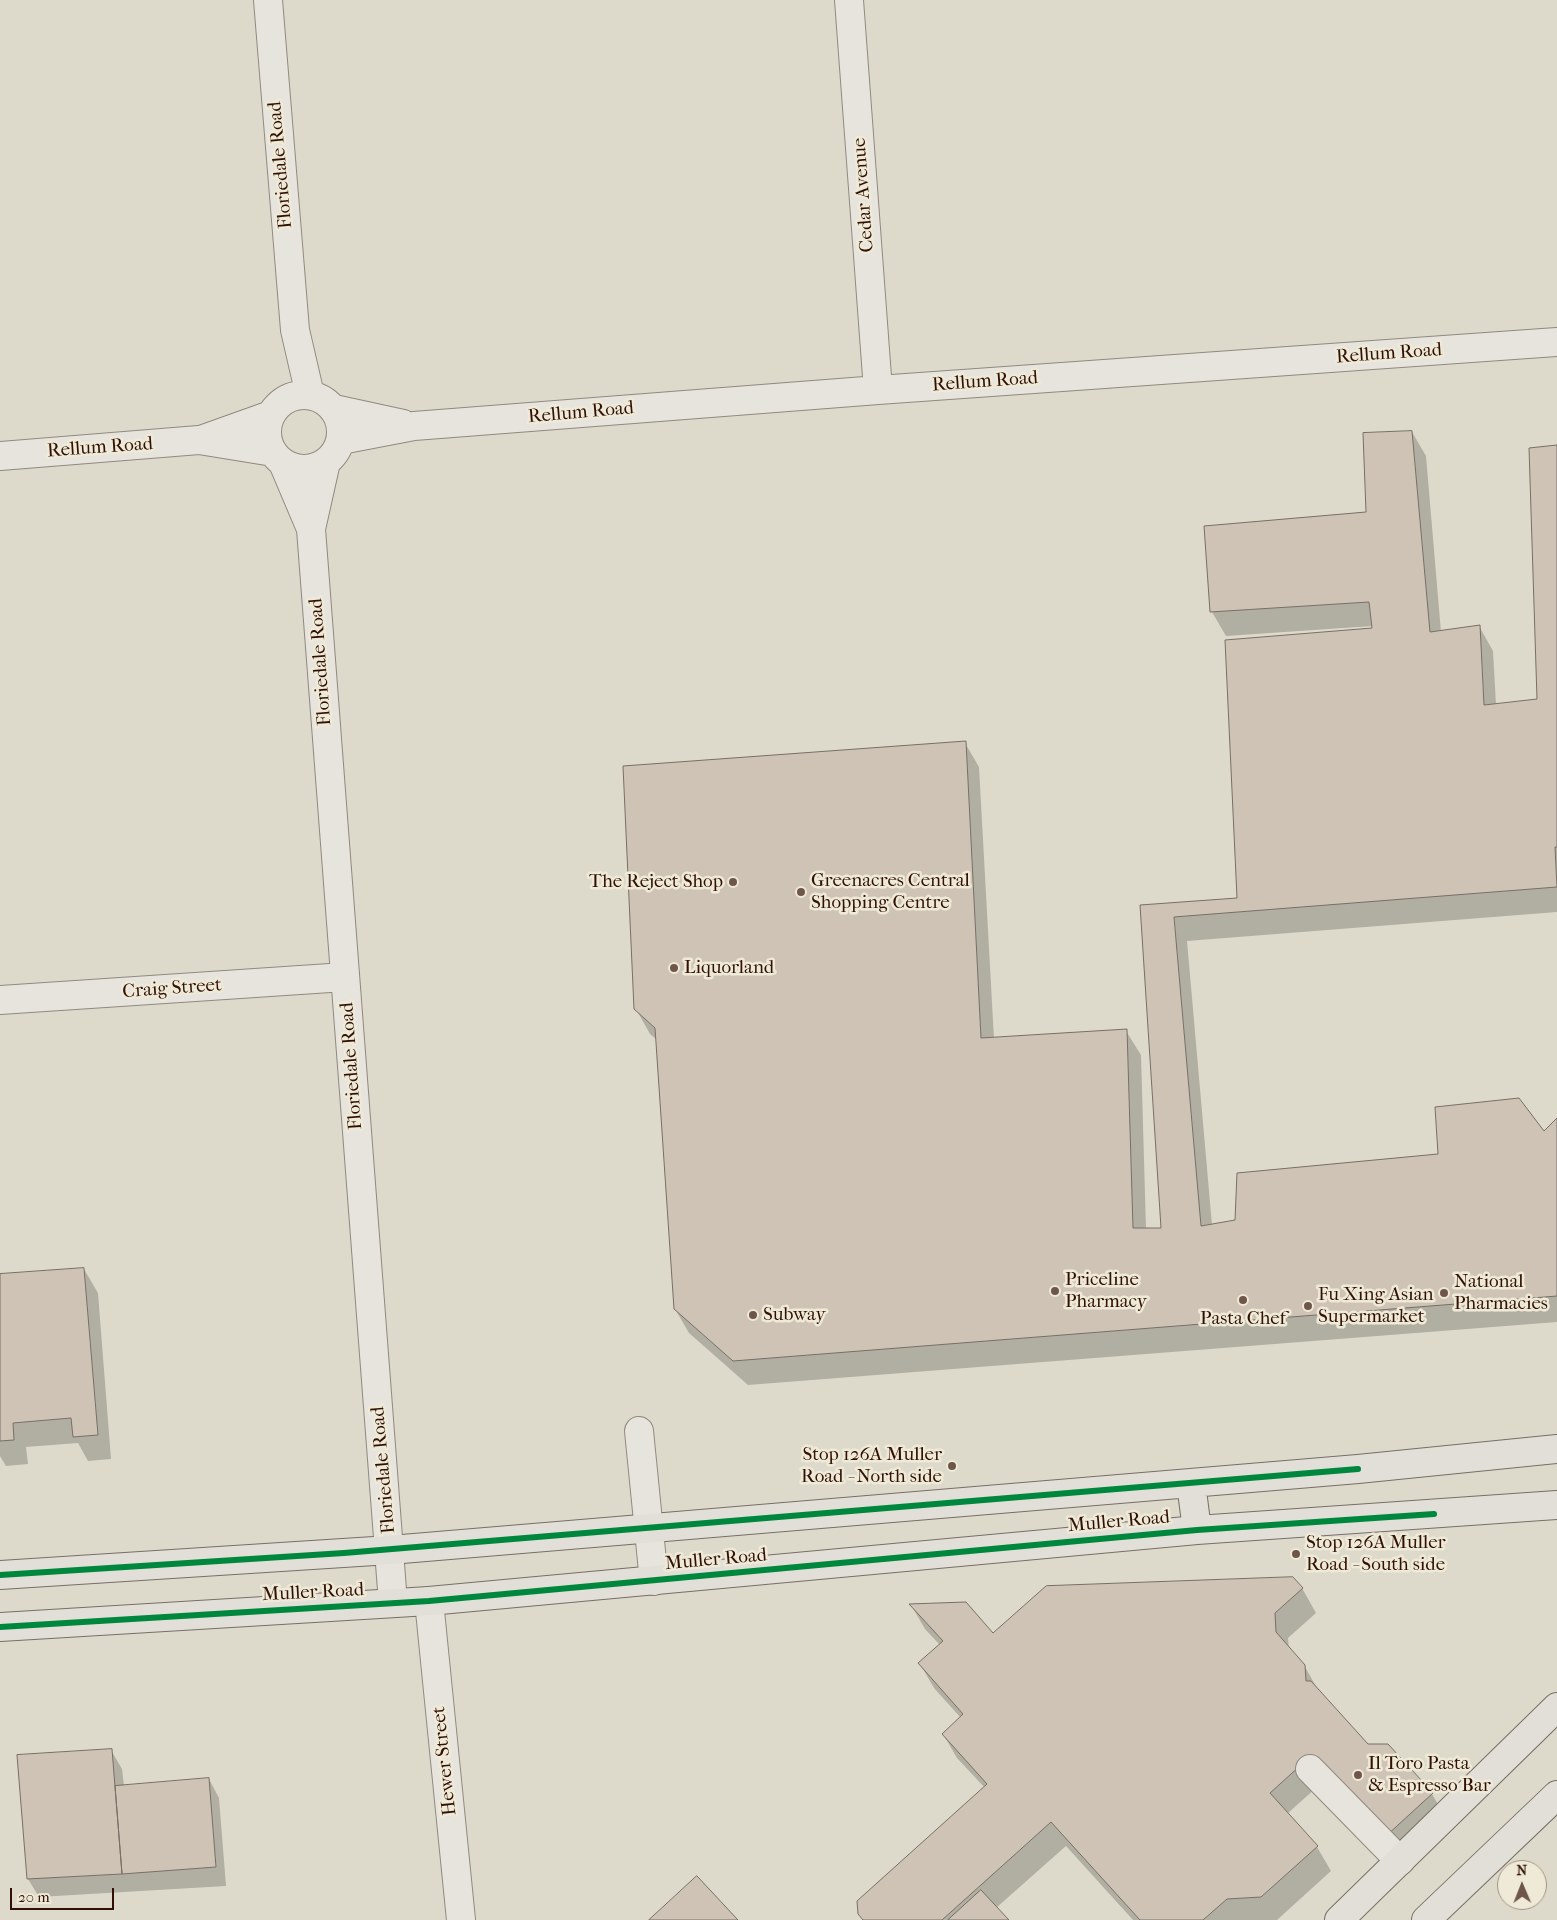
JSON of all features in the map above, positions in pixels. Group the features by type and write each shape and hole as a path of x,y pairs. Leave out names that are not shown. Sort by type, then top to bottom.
{"main road":[{"name":"Muller Road","path":"0,1575 390,1550 1190,1483 1557,1449"},
{"path":"1190,1483 1196,1530"},
{"name":"Muller Road","path":"0,1627 429,1601 1196,1530 1557,1505"},
{"path":"1339,1920 1557,1707"},
{"path":"1426,1920 1557,1795"}],"street":[{"name":"Floriedale Road","path":"268,0 295,330 289,403"},
{"name":"Cedar Avenue","path":"849,0 878,390"},
{"name":"Rellum Road","path":"341,440 414,426 878,390 1557,342"},
{"path":"324,400 334,409 341,424 341,440 335,453 326,462 312,468 297,469 278,458 268,440 267,427 289,403 324,400"},
{"name":"Rellum Road","path":"199,440 289,403"},
{"name":"Rellum Road","path":"334,409 414,426"},
{"name":"Rellum Road","path":"0,456 199,440 278,458"},
{"name":"Floriedale Road","path":"278,458 311,529"},
{"name":"Floriedale Road","path":"326,462 311,529 393,1603"},
{"name":"Craig Street","path":"0,1000 345,977"},
{"path":"639,1431 654,1580"},
{"name":"Hewer Street","path":"429,1601 461,1920"},
{"path":"1310,1769 1400,1860"}],"building":[{"name":"Greenacres Central Shopping Centre","path":"1412,431 1430,632 1480,625 1484,705 1537,699 1529,448 1557,445 1557,847 1555,847 1557,887 1174,917 1201,1226 1235,1220 1237,1173 1438,1154 1435,1107 1519,1098 1544,1131 1557,1118 1557,1296 733,1361 674,1309 655,1028 634,1009 623,766 966,741 981,1038 1127,1029 1133,1228 1161,1228 1140,905 1237,898 1225,640 1372,628 1369,602 1210,612 1204,526 1366,512 1363,433"},
{"path":"84,1268 98,1435 73,1437 71,1418 13,1423 14,1440 0,1441 0,1274"},
{"path":"1293,1577 1303,1588 1275,1613 1276,1632 1305,1665 1306,1681 1311,1681 1368,1744 1388,1744 1433,1793 1386,1836 1312,1755 1270,1793 1318,1846 1261,1897 1227,1899 1203,1920 1140,1920 1051,1822 942,1920 863,1920 858,1914 857,1901 987,1784 942,1734 963,1714 918,1663 943,1641 909,1604 966,1602 993,1633 1046,1586"},
{"path":"112,1749 122,1874 27,1879 17,1755"},
{"path":"209,1778 216,1867 122,1874 115,1786"},
{"path":"697,1876 738,1920 649,1920"},
{"path":"981,1890 1009,1920 948,1920"}],"cycle path":[{"path":"0,1575 344,1553 1358,1469"},
{"path":"0,1627 429,1601 1197,1530 1434,1514"}],"place":[{"name":"The Reject Shop","path":"733,882"},
{"name":"Greenacres Central Shopping Centre","path":"801,892"},
{"name":"Liquorland","path":"674,968"},
{"name":"Priceline Pharmacy","path":"1055,1291"},
{"name":"National Pharmacies","path":"1444,1293"},
{"name":"Pasta Chef","path":"1243,1300"},
{"name":"Fu Xing Asian Supermarket","path":"1308,1306"},
{"name":"Subway","path":"753,1315"},
{"name":"Stop 126A Muller Road - North side","path":"952,1466"},
{"name":"Stop 126A Muller Road - South side","path":"1296,1554"},
{"name":"Il Toro Pasta & Espresso Bar","path":"1358,1775"}]}
